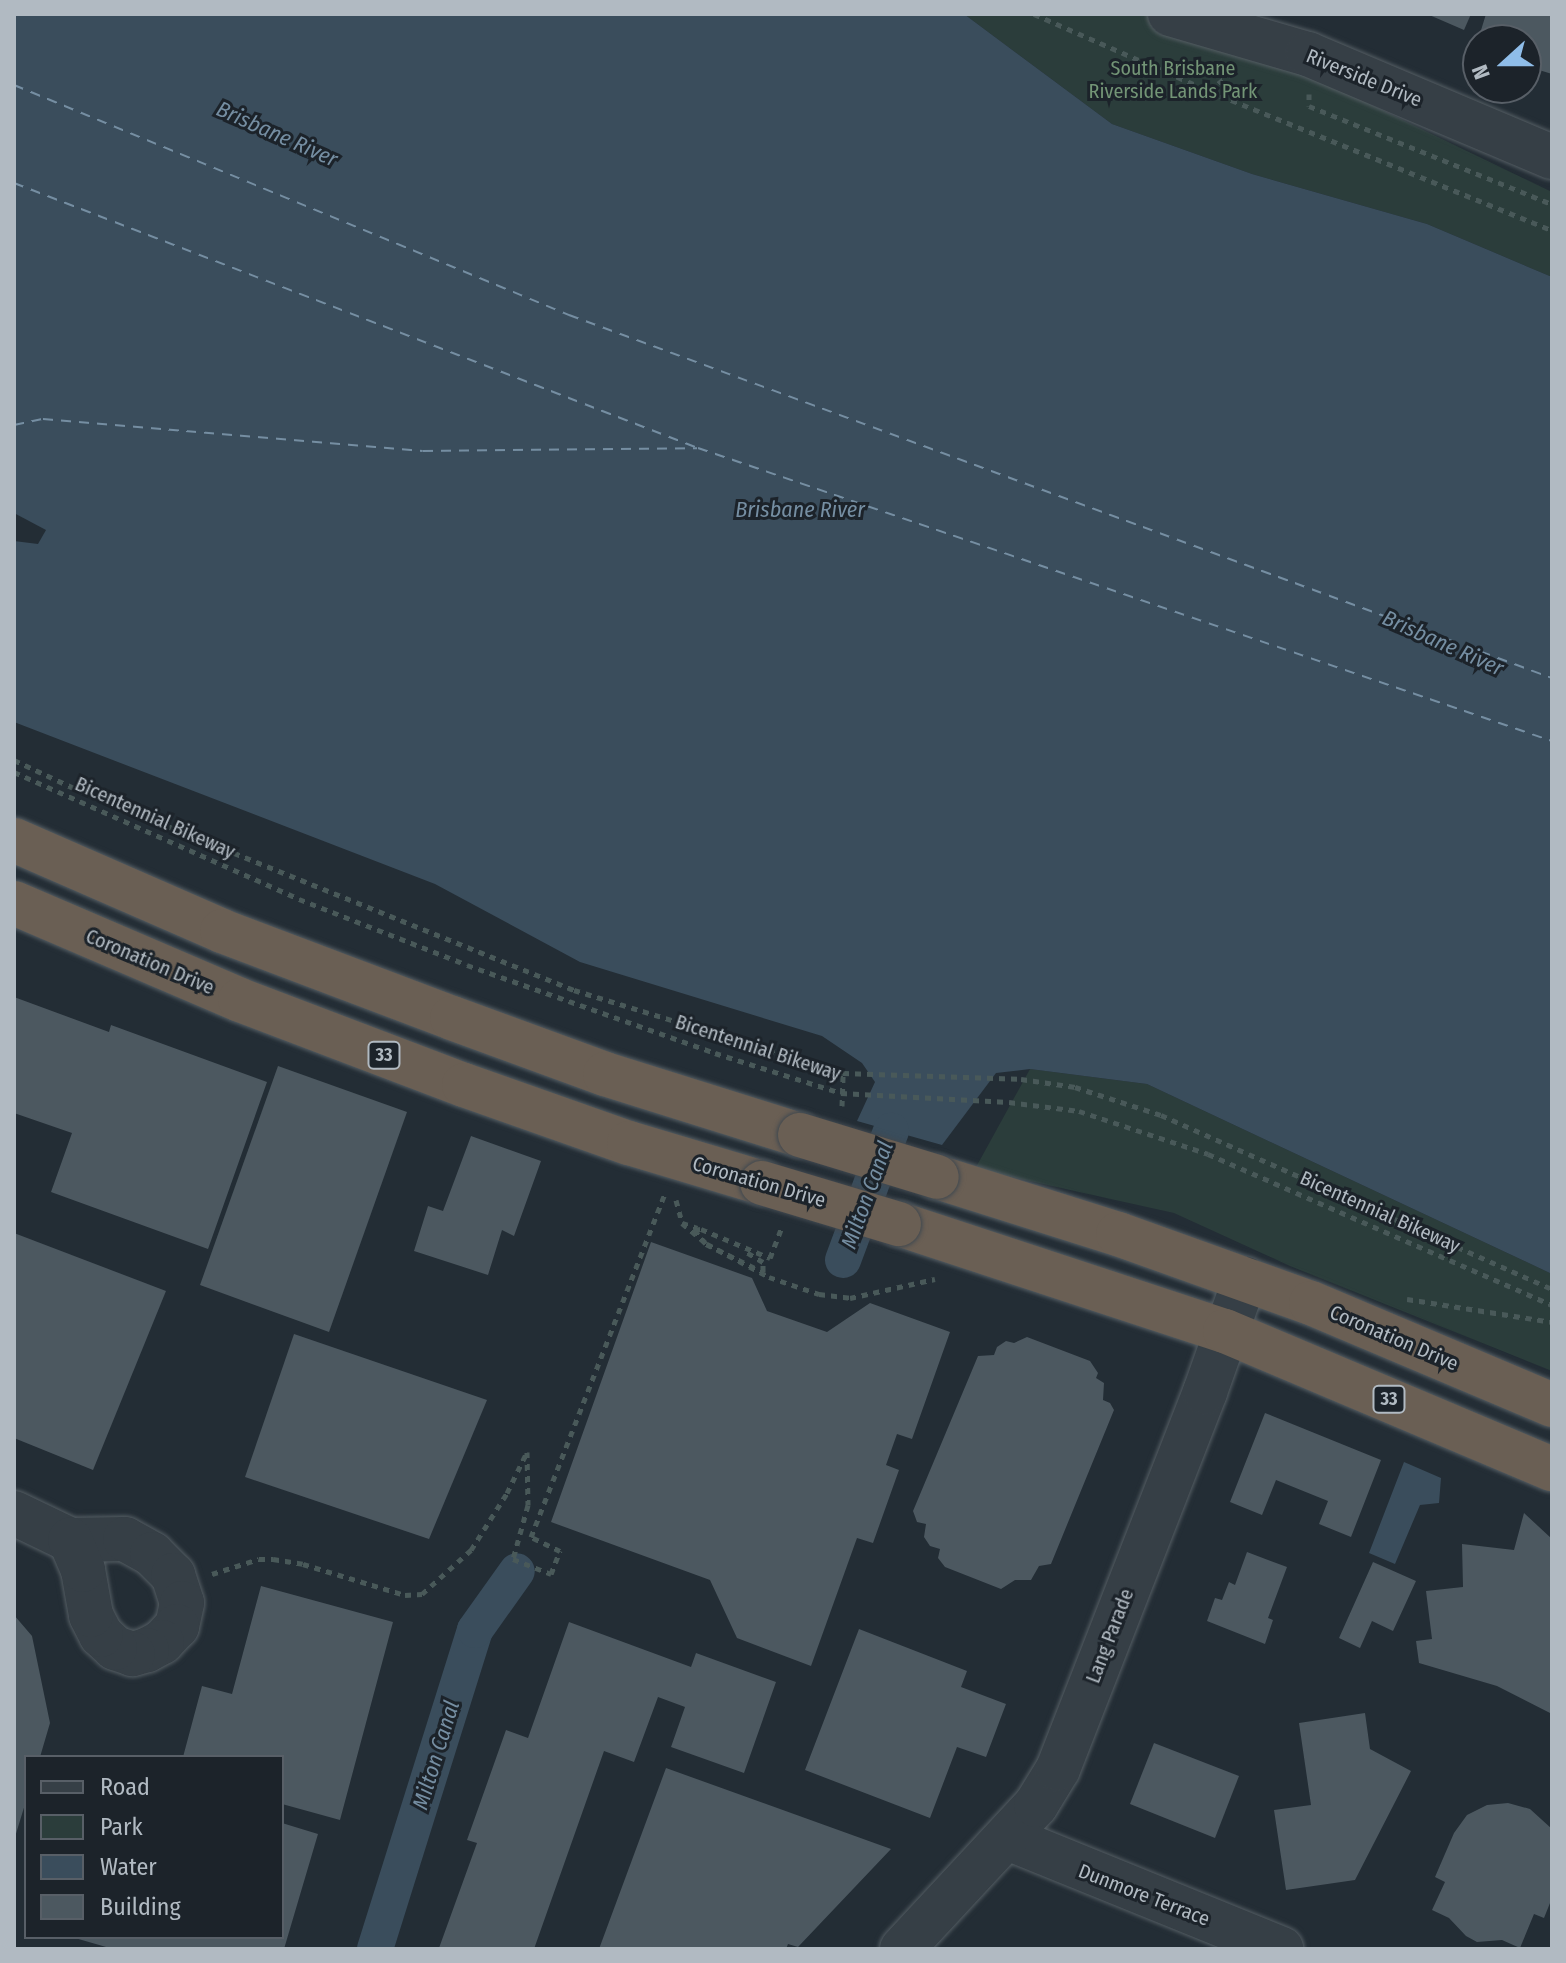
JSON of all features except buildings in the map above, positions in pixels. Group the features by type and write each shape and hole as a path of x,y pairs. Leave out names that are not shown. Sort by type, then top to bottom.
{"highway":[{"name":"Coronation Drive","path":"14,840 222,931 605,1074 1118,1234 1311,1303 1552,1405"},
{"name":"Coronation Drive","path":"14,903 240,1000 464,1085 629,1143 899,1224 1225,1331 1552,1469"}],"street":[{"name":"Riverside Drive","path":"1170,14 1308,54 1552,157"},
{"name":"Lang Parade","path":"902,1949 1008,1838 1036,1805 1058,1769 1205,1392 1245,1279"},
{"path":"14,1513 70,1540"},
{"name":"Dunmore Terrace","path":"1008,1838 1281,1949"}],"path":[{"path":"1034,14 1209,91 1552,230"},
{"path":"1308,54 1309,106 1552,204"},
{"path":"14,760 78,790 574,990 843,1073 1021,1079 1075,1087 1161,1115 1552,1289"},
{"name":"Bicentennial Bikeway","path":"14,772 299,899 467,965 715,1053 841,1093 1009,1102 1079,1111 1208,1154 1552,1305"},
{"path":"843,1073 840,1106 851,1108"},
{"path":"208,1576 259,1559 273,1559 405,1595 422,1594 471,1550 507,1493 527,1452 528,1505 513,1559 551,1574 560,1551 531,1537 664,1195"},
{"path":"676,1200 682,1223 707,1244 769,1277 819,1294 850,1298 935,1279"},
{"path":"682,1223 770,1258 772,1252"},
{"path":"701,1229 694,1230 695,1233 735,1260 763,1272 765,1267 750,1253 719,1236"},
{"path":"1404,1298 1552,1322"}],"green space":[{"name":"South Brisbane Riverside Lands Park","path":"964,14 1183,14 1552,192 1552,277 1427,224 1252,174 1112,124"},
{"path":"1030,1069 1147,1084 1552,1274 1552,1371 1290,1266 1174,1213 975,1169"}],"water":[{"name":"Brisbane River","path":"14,14 964,14 1112,124 1252,174 1427,224 1552,277 1552,1274 1147,1084 1030,1069 996,1073 942,1145 857,1121 875,1082 862,1063 822,1036 580,962 435,884 14,722"},
{"path":"1404,1462 1441,1478 1439,1503 1420,1505 1395,1564 1369,1553"}],"pier":[{"path":"14,513 46,530 38,544 14,541"}],"waterway":[{"name":"Milton Canal","path":"843,1260 891,1131"},
{"name":"Milton Canal","path":"375,1949 475,1630 517,1571"}],"ferry route":[{"path":"14,85 569,315 1552,678"},
{"path":"14,183 698,448 1552,741"},
{"path":"14,425 43,419 423,451 697,448"}]}
